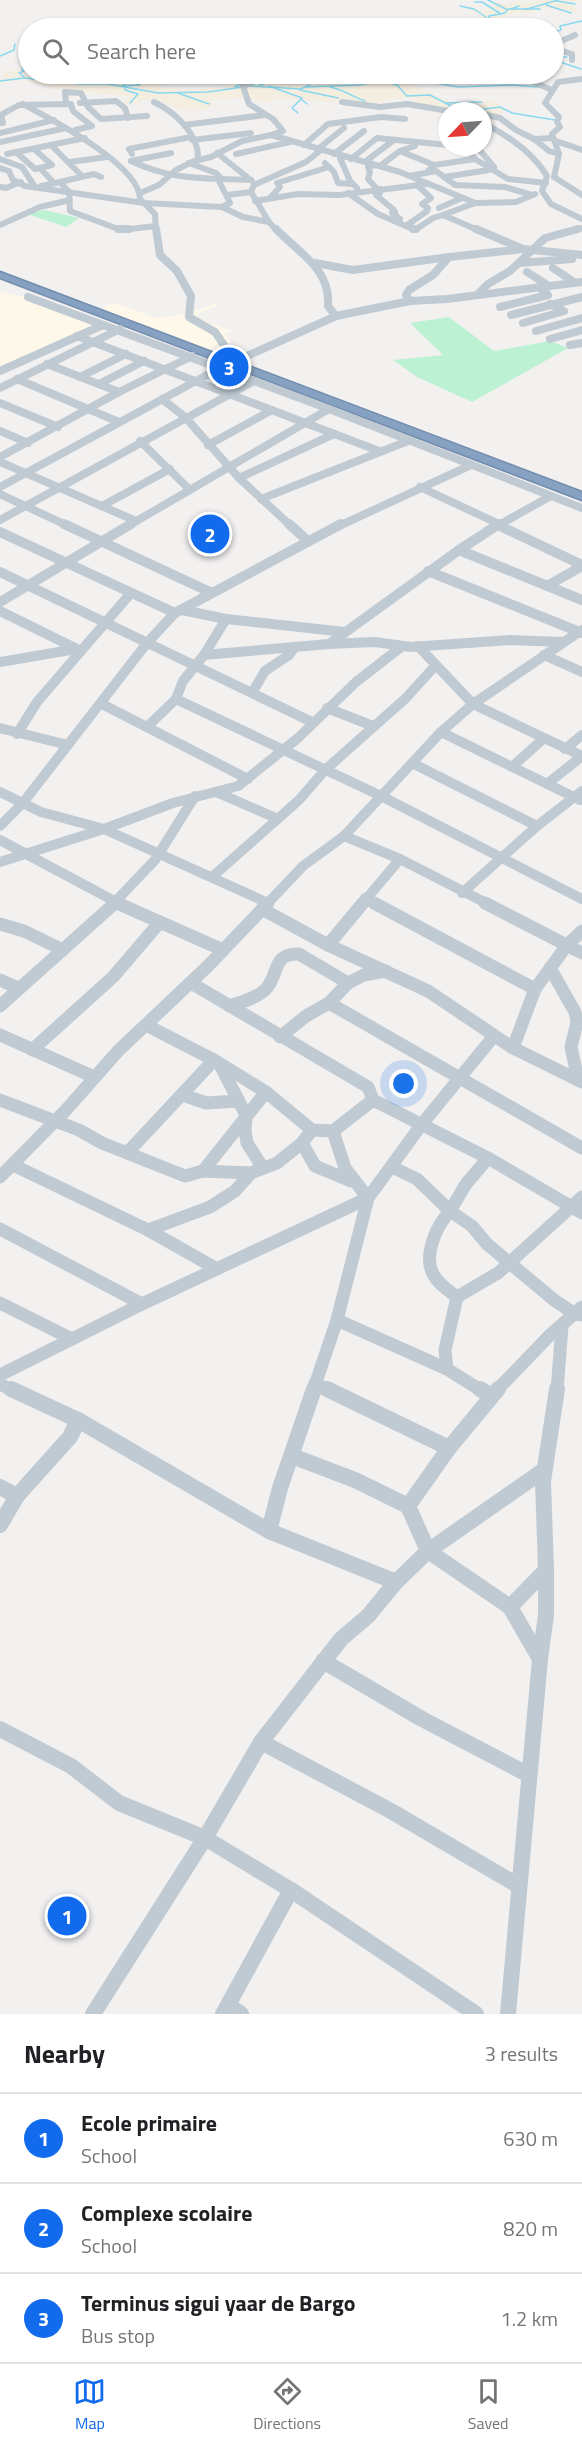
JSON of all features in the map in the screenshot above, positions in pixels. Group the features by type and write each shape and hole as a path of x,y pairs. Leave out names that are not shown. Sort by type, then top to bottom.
{"highway":[{"path":"0,277 88,310 123,328 228,364 582,496"}],"street":[{"path":"564,40 578,33 582,39"},
{"path":"564,52 572,54 567,70"},
{"path":"572,60 582,54"},
{"path":"564,81 582,79"},
{"path":"248,84 243,86 249,104 273,119 282,129"},
{"path":"538,84 552,90"},
{"path":"441,212 474,202 510,202 542,191 550,173 559,162 559,153 553,134 560,127 556,122 559,117 545,102 556,84"},
{"path":"65,104 66,92 81,93 85,103 101,119 147,116"},
{"path":"10,130 1,123 1,115 23,104 116,101 125,108 128,118"},
{"path":"154,102 180,118 198,149 198,159"},
{"path":"342,102 380,107 407,104 438,109"},
{"path":"23,104 77,132 128,176 140,192 139,197 155,214 160,255 177,271 191,296 189,317 215,332 228,364 254,381 582,508"},
{"path":"47,117 49,111 65,104"},
{"path":"3,157 93,126 65,104"},
{"path":"0,106 13,107"},
{"path":"184,125 265,115"},
{"path":"492,116 500,118 549,151 559,153"},
{"path":"250,117 256,124"},
{"path":"304,146 328,124 376,117 405,119"},
{"path":"234,119 242,134 254,138"},
{"path":"0,133 54,120"},
{"path":"215,121 225,136"},
{"path":"198,123 205,138"},
{"path":"3,157 0,143 66,128"},
{"path":"132,157 162,145 191,138 282,129"},
{"path":"25,171 68,160 112,160 132,157 180,160 211,157 222,150 254,138 281,132 282,129"},
{"path":"227,195 314,156 344,129"},
{"path":"492,129 533,157 560,181 578,188 582,195"},
{"path":"334,154 364,131"},
{"path":"504,136 524,134"},
{"path":"271,135 347,158 366,161 474,202"},
{"path":"214,137 252,185 255,201 269,222 297,251 315,263 352,270 534,250 582,257"},
{"path":"3,157 16,152 85,138"},
{"path":"360,191 352,184 340,160 347,158 377,138 438,145"},
{"path":"534,139 554,139 582,150"},
{"path":"366,161 394,140"},
{"path":"236,154 290,142"},
{"path":"396,221 401,218 392,213 395,212 376,195 380,193 368,179 370,172 368,167 377,166 400,151 425,144"},
{"path":"51,145 82,176"},
{"path":"162,145 180,160 216,173 230,203 222,207"},
{"path":"34,149 67,174 82,176 96,174 101,177"},
{"path":"222,150 236,154 244,160"},
{"path":"400,151 435,168 455,184"},
{"path":"16,152 57,183 70,197"},
{"path":"314,156 334,172 338,183 352,184"},
{"path":"409,176 428,172 464,156"},
{"path":"475,156 509,180 546,183"},
{"path":"482,156 487,166"},
{"path":"3,157 21,166 35,187"},
{"path":"132,157 158,172 171,176 220,179 252,185"},
{"path":"140,192 153,189 171,176 180,160"},
{"path":"435,168 487,166"},
{"path":"444,177 464,174 487,166"},
{"path":"270,198 280,187 277,183 329,167"},
{"path":"457,167 464,174"},
{"path":"0,168 9,171 16,182"},
{"path":"128,176 158,172"},
{"path":"35,187 57,183 67,174"},
{"path":"0,177 70,197"},
{"path":"0,187 5,188 30,178"},
{"path":"255,201 298,194 348,194 429,184"},
{"path":"438,187 455,184 505,187 549,203 582,219"},
{"path":"406,226 427,211 428,208 422,204 431,198 417,185"},
{"path":"542,191 549,203"},
{"path":"348,194 378,214 417,229 462,198"},
{"path":"474,202 478,196 485,194"},
{"path":"0,225 40,207 70,197 102,196 144,203 222,207 243,217 269,222"},
{"path":"70,197 68,208 72,213 115,228 156,226"},
{"path":"441,212 524,252"},
{"path":"534,250 545,238 582,228"},
{"path":"519,263 524,252"},
{"path":"479,293 482,288 519,263 582,257"},
{"path":"410,301 406,295 409,290 423,283 448,259"},
{"path":"315,263 329,293 328,306 336,316"},
{"path":"553,268 578,282"},
{"path":"527,272 549,286"},
{"path":"0,488 196,380 336,316 410,301 447,299 479,293 578,282"},
{"path":"500,307 548,295 539,287"},
{"path":"28,297 103,325 123,328"},
{"path":"511,315 582,297"},
{"path":"523,323 564,311 550,304"},
{"path":"536,331 582,318"},
{"path":"0,371 103,325"},
{"path":"0,387 123,328"},
{"path":"550,339 582,330"},
{"path":"77,336 379,451"},
{"path":"570,345 582,343"},
{"path":"80,377 126,354"},
{"path":"0,460 119,392 194,354"},
{"path":"99,384 144,362"},
{"path":"47,364 119,392"},
{"path":"17,380 119,422"},
{"path":"0,520 140,441 254,381"},
{"path":"162,399 185,417 238,478 308,541"},
{"path":"0,403 58,427"},
{"path":"0,602 228,466 330,409"},
{"path":"208,445 272,410"},
{"path":"0,431 28,443"},
{"path":"238,478 334,434"},
{"path":"140,441 190,490"},
{"path":"261,499 408,441"},
{"path":"0,460 136,521"},
{"path":"0,826 22,804 102,704 147,643 178,611 308,541 471,465"},
{"path":"102,506 170,469"},
{"path":"420,488 499,524 582,566"},
{"path":"0,494 212,593"},
{"path":"328,644 459,550 499,524 549,497"},
{"path":"0,532 131,593 178,611 226,619 345,632"},
{"path":"459,550 582,600"},
{"path":"547,586 582,566"},
{"path":"0,572 312,722"},
{"path":"428,572 581,632"},
{"path":"17,734 37,702 79,650 131,593"},
{"path":"0,611 79,650"},
{"path":"147,727 176,699 183,681 204,655 226,619"},
{"path":"0,1178 55,1122 94,1077 191,983 303,866 344,836 441,732 473,704 581,632"},
{"path":"204,655 375,642 401,647 449,642 510,640 563,642"},
{"path":"418,646 473,704 582,756 548,784"},
{"path":"252,693 265,672 289,655 295,647"},
{"path":"0,862 104,829 195,796 238,786 298,738 327,708 401,647"},
{"path":"0,662 79,650"},
{"path":"544,655 582,672"},
{"path":"212,877 299,800 325,770 406,698 435,666"},
{"path":"176,699 381,796 582,898"},
{"path":"102,704 248,779"},
{"path":"327,708 373,726"},
{"path":"0,728 68,745"},
{"path":"441,732 548,784 580,796"},
{"path":"565,749 582,735"},
{"path":"512,767 543,739"},
{"path":"412,763 537,826"},
{"path":"0,792 49,815 104,829 158,855 212,877 328,945 443,999 513,1048 580,1081"},
{"path":"216,792 276,818"},
{"path":"0,1006 116,903 158,855 195,796"},
{"path":"462,893 537,826 580,796"},
{"path":"344,836 400,859 582,953"},
{"path":"0,840 116,903 223,950"},
{"path":"328,945 365,898 400,859"},
{"path":"365,898 535,989"},
{"path":"32,1050 113,977 160,922"},
{"path":"0,924 24,931 63,950"},
{"path":"513,1048 535,989 567,945 582,930"},
{"path":"229,1006 266,990 285,954 299,954 348,983"},
{"path":"550,968 575,1012 578,1022 571,1047 580,1081"},
{"path":"280,1037 306,1016 329,1003 348,983 364,975 387,971"},
{"path":"0,980 18,988"},
{"path":"191,983 368,1087 373,1100 488,1158 577,1210"},
{"path":"329,1003 582,1148"},
{"path":"146,1025 217,1062 266,1092 312,1130 333,1131 373,1100"},
{"path":"0,1035 94,1077"},
{"path":"269,1531 280,1488 337,1320 368,1198 422,1124 494,1036"},
{"path":"128,1153 217,1062"},
{"path":"217,1062 246,1114 243,1130 257,1171"},
{"path":"203,1171 246,1114 266,1092"},
{"path":"183,1095 206,1102 238,1101"},
{"path":"0,1100 79,1130 102,1143 185,1176 203,1171 257,1171"},
{"path":"148,1230 210,1207 235,1191 257,1171 277,1163 302,1143 312,1130"},
{"path":"333,1131 343,1166 351,1181 368,1198"},
{"path":"302,1143 315,1166 351,1181"},
{"path":"457,1297 438,1282 428,1260 438,1222 450,1210 466,1184 488,1158"},
{"path":"13,1165 148,1230 217,1269"},
{"path":"392,1167 417,1179 450,1210 472,1226 487,1245 509,1264 580,1312 549,1336 491,1396 449,1448 408,1506"},
{"path":"447,1369 446,1350 457,1297 509,1264 577,1210 582,1197"},
{"path":"0,1375 142,1304 368,1198"},
{"path":"0,1229 142,1304"},
{"path":"0,1303 72,1339"},
{"path":"337,1320 447,1369 491,1396"},
{"path":"508,2014 540,1659 545,1637 547,1592 544,1470 563,1353 562,1326"},
{"path":"315,1383 449,1448"},
{"path":"0,1384 78,1420 269,1531 396,1582"},
{"path":"0,1525 16,1496 70,1437 78,1420"},
{"path":"292,1456 355,1480 408,1506 428,1551 510,1606 540,1659"},
{"path":"93,2014 205,1838 261,1742 341,1639 368,1616 396,1582 428,1551 544,1470"},
{"path":"0,1487 16,1496"},
{"path":"510,1606 546,1570"},
{"path":"323,1661 422,1719 529,1775"},
{"path":"0,1729 71,1766 119,1803 205,1838 291,1890 476,2014"},
{"path":"261,1742 391,1811 519,1886"},
{"path":"231,2011 291,1890"}],"shaded area":[{"path":"0,291 27,298 96,323 0,369"},
{"path":"216,303 218,305 196,315 202,320 231,331 224,334 231,341 226,350 217,354 101,310 107,305 118,304 156,318 191,313"}],"green space":[{"path":"45,210 79,218 66,227 27,214"},
{"path":"449,317 494,351 550,341 568,348 472,402 417,377 393,360 443,355 410,323"}],"sand":[{"path":"540,0 582,0 565,3 577,10 574,13 546,7 529,14 516,13 499,18 484,18 467,8 475,8 485,13 483,10 495,7 489,2 506,4 520,1 524,4"},
{"path":"18,70 18,80 0,82 0,79 6,78 2,76 3,73"},
{"path":"38,84 167,84 159,86 193,90 228,87 230,84 410,84 452,102 438,102 438,114 423,108 412,98 388,100 375,104 275,99 263,102 243,98 209,101 214,104 213,107 191,111 151,100 126,104 124,101 131,97 69,91"},
{"path":"494,101 504,107 501,115 492,114 492,102 452,102"}],"waterway":[{"path":"488,0 506,9"},
{"path":"527,9 558,0"},
{"path":"557,1 575,4"},
{"path":"475,2 482,2 501,14"},
{"path":"546,5 571,13"},
{"path":"460,6 474,9 486,17"},
{"path":"511,9 519,6"},
{"path":"501,14 511,9"},
{"path":"511,9 527,9"},
{"path":"527,9 540,9"},
{"path":"488,18 501,14"},
{"path":"564,25 582,21"},
{"path":"0,56 14,50 15,44"},
{"path":"564,63 581,69"},
{"path":"0,81 18,79"},
{"path":"80,84 108,84"},
{"path":"108,84 158,93 208,92 243,87"},
{"path":"122,86 140,85 138,84"},
{"path":"235,87 241,84"},
{"path":"273,87 301,89 310,84"},
{"path":"306,87 365,84"},
{"path":"394,84 407,96 430,95 453,107 485,109 500,107 512,113 555,120"},
{"path":"441,84 458,87 513,85 538,87"},
{"path":"248,86 273,87"},
{"path":"269,86 273,87"},
{"path":"273,87 301,99"},
{"path":"330,87 365,101"},
{"path":"125,88 125,90 138,94 130,103"},
{"path":"300,90 338,98"},
{"path":"178,93 209,104"},
{"path":"298,113 292,108 301,99"},
{"path":"301,99 307,104"}],"place":[{"name":"Terminus sigui yaar de Bargo","path":"229,367"},
{"name":"Complexe scolaire","path":"210,534"},
{"name":"Ecole primaire","path":"67,1916"}]}
